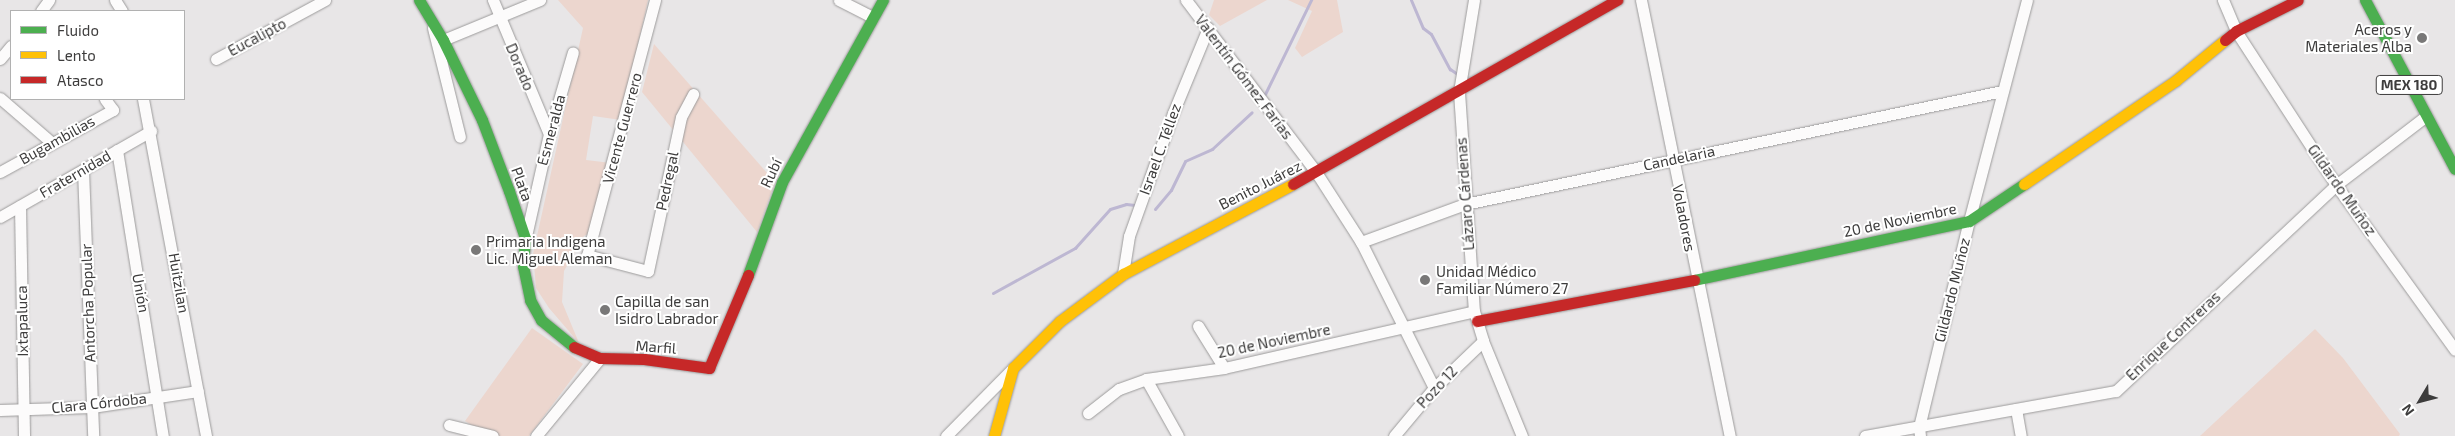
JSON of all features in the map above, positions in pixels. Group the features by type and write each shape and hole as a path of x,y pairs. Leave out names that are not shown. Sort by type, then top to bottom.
{"street":[{"path":"41,10 49,0"},
{"name":"Eucalipto","path":"216,59 324,0"},
{"name":"Plata","path":"419,0 443,40 482,120 525,238 523,266 530,300 541,320 576,349 600,358"},
{"name":"Dorado","path":"493,0 548,134"},
{"path":"443,40 540,0"},
{"name":"Vicente Guerrero","path":"648,271 587,255 655,0"},
{"path":"839,0 873,17"},
{"name":"Rubí","path":"709,368 742,294 757,244 782,182 883,0"},
{"name":"Valentín Gómez Farías","path":"1186,0 1316,172 1362,242 1386,287 1402,328 1434,388"},
{"name":"Lázaro Cárdenas","path":"1474,0 1459,92 1465,204 1476,316 1483,341 1522,436"},
{"name":"Benito Juárez","path":"946,436 1060,321 1123,274 1316,172 1384,131 1459,92 1617,0"},
{"name":"Voladores","path":"1641,0 1696,280 1730,436"},
{"name":"Gildardo Muñoz","path":"1920,432 1969,220 2027,0"},
{"name":"Gildardo Muñoz","path":"2223,0 2236,32 2336,185 2455,350"},
{"name":"20 de Noviembre","path":"1088,413 1119,389 1146,379 1224,368 1402,328 1696,280 1969,220 2175,81 2236,32 2298,0"},
{"name":"MEX 180","path":"2364,0 2425,117 2455,169"},
{"path":"431,19 438,56 460,137"},
{"name":"Israel C. Téllez","path":"1123,274 1129,236 1173,113 1208,28"},
{"path":"0,59 10,47"},
{"name":"Esmeralda","path":"525,238 548,134 574,52"},
{"name":"Candelaria","path":"1362,242 1465,204 2002,91"},
{"name":"Pedregal","path":"648,271 681,117 692,94"},
{"path":"0,98 52,142"},
{"name":"Bugambilias","path":"0,172 113,110 106,100"},
{"name":"Huitzilan","path":"143,100 151,131 206,436"},
{"name":"Enrique Contreras","path":"1865,436 1920,432 2016,409 2116,390 2336,185 2425,117"},
{"name":"Fraternidad","path":"0,217 151,131"},
{"name":"Unión","path":"117,150 164,436"},
{"name":"Antorcha Popular","path":"83,170 93,436"},
{"name":"Ixtapaluca","path":"20,206 24,436"},
{"path":"1198,326 1224,368"},
{"name":"Pozo 12","path":"1394,436 1434,388 1483,341"},
{"path":"536,436 600,358"},
{"name":"Marfil","path":"600,358 644,359 709,368"},
{"path":"994,436 1013,368"},
{"path":"1146,379 1178,436"},
{"name":"Clara Córdoba","path":"0,410 92,407 198,392"},
{"path":"2016,409 2021,436"},
{"path":"449,425 493,436"}],"shaded area":[{"path":"558,0 648,0 621,120 593,116 586,160 611,163 592,232 584,236 564,271 562,302 579,343 549,308 536,288 533,254 583,28"},
{"path":"1214,0 1267,0 1220,26 1209,15"},
{"path":"1288,0 1337,0 1343,32 1302,57 1295,48 1312,11"},
{"path":"654,44 775,182 757,232 642,92"},
{"path":"532,328 583,364 529,436 488,436 465,421"},
{"path":"2315,329 2343,358 2400,434 2399,436 2200,436"}],"waterway":[{"path":"1265,94 1311,0"},
{"path":"1411,0 1423,28 1431,34 1450,69 1459,75"},
{"path":"1155,209 1171,190 1185,161 1212,149 1252,112"},
{"path":"993,293 1075,248 1110,209 1126,204 1135,205"}],"traffic: fast":[{"path":"419,0 443,40 482,120 509,191 525,238 523,266 530,300 541,320 574,347"},
{"path":"748,275 782,182 883,0"},
{"path":"2365,0 2455,169"},
{"path":"1694,280 1969,221 2024,184"}],"traffic: slow":[{"path":"2024,184 2175,81 2225,40"},
{"path":"994,436 1013,368 1060,321 1123,274 1293,184"}],"traffic: jam":[{"path":"1293,184 1617,0"},
{"path":"2225,40 2236,31 2298,0"},
{"path":"574,347 600,358 644,359 709,368 748,275"},
{"path":"1477,321 1694,280"}],"place":[{"name":"Aceros y Materiales Alba","path":"2422,38"},
{"name":"Primaria Indigena Lic. Miguel Aleman","path":"476,250"},
{"name":"Unidad Médico Familiar Número 27","path":"1425,280"},
{"name":"Capilla de san Isidro Labrador","path":"605,310"}]}
